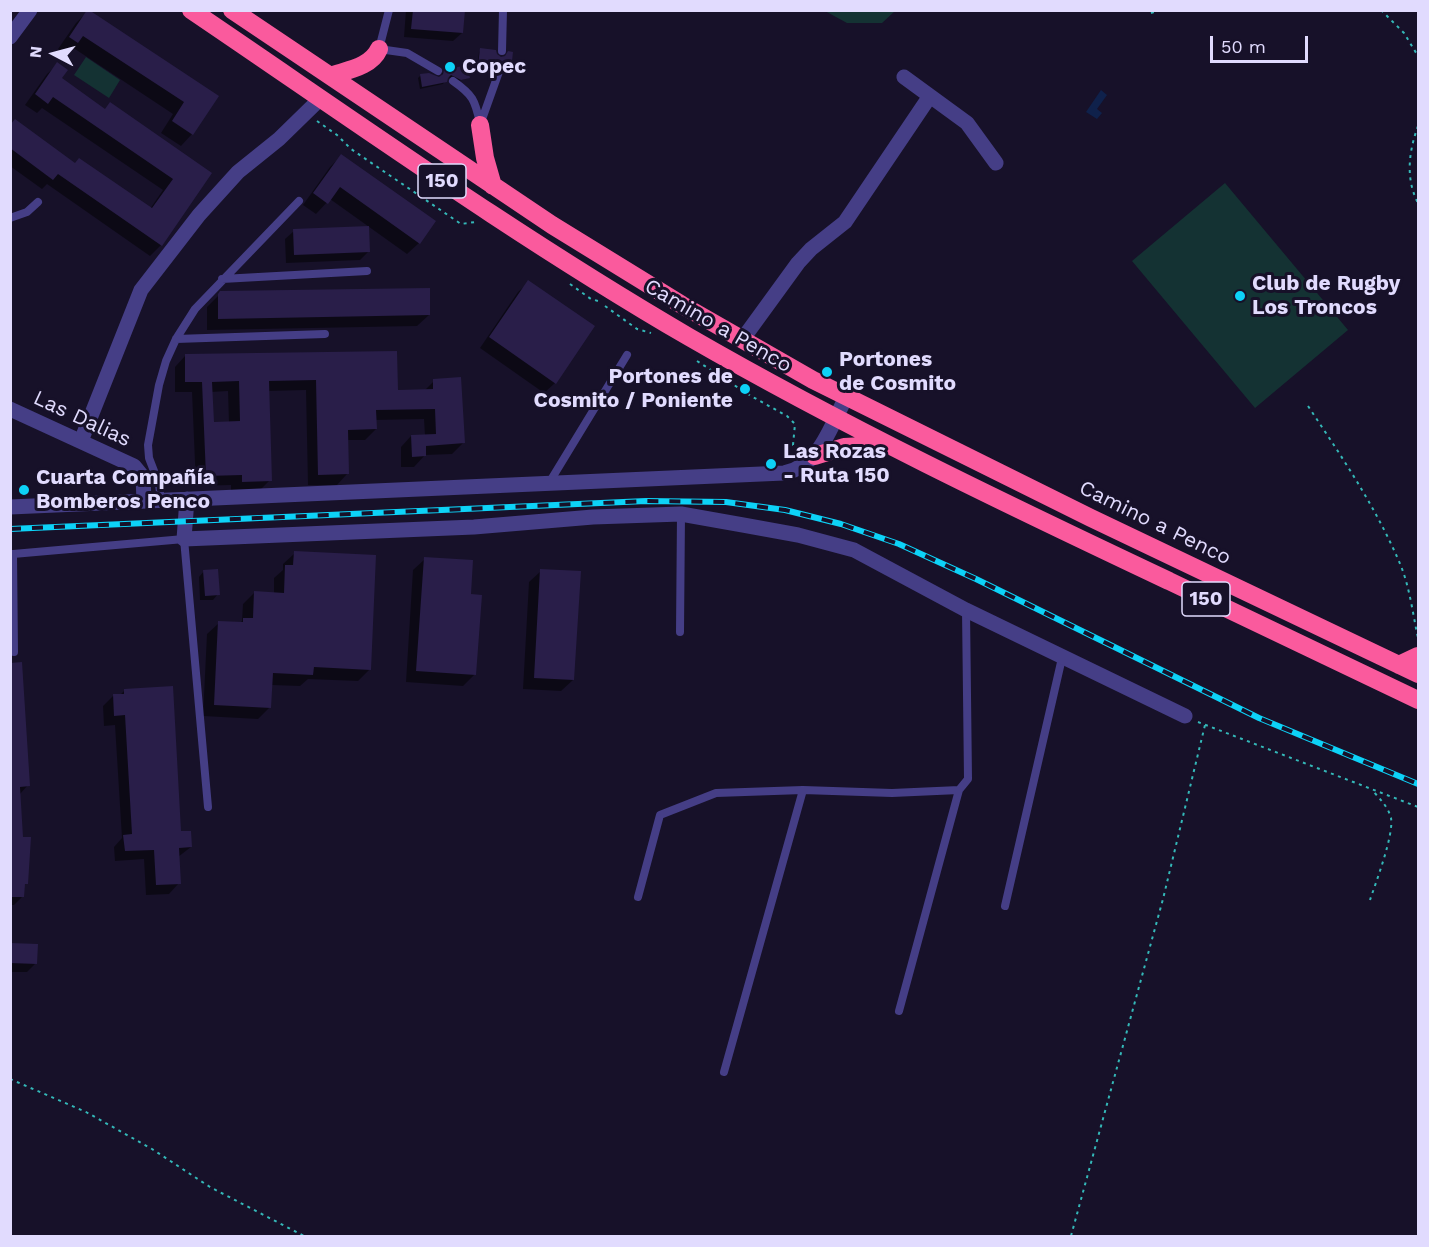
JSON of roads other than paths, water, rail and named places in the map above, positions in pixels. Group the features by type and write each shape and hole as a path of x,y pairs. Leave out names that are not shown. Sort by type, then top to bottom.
{"highway":[{"name":"Camino a Penco","path":"191,10 411,160 565,261 686,335 886,445 1419,700"},
{"name":"Camino a Penco","path":"232,10 493,186 618,266 742,340 846,397 1091,518 1419,674"},
{"path":"330,76 373,59 379,49"},
{"path":"480,125 485,158 493,186"},
{"path":"815,456 844,447 886,445"},
{"path":"1399,665 1419,656"}],"street":[{"path":"10,37 30,10"},
{"path":"904,77 967,123 996,163"},
{"path":"742,340 798,263 811,249 845,222 930,96"},
{"path":"81,441 141,290 199,215 238,172 279,140 321,98"},
{"path":"10,507 774,474 798,469 815,456 846,397"},
{"name":"Las Dalias","path":"10,409 137,468 143,477 144,501"},
{"path":"187,499 184,539 474,527 593,517 681,514 798,535 854,550 966,610 1185,716"}],"lane":[{"path":"390,10 379,49 407,52 438,71"},
{"path":"502,51 503,10"},
{"path":"480,125 500,69"},
{"path":"453,81 474,99 480,125"},
{"path":"161,501 159,484 149,458 148,446 159,384 176,339 195,309 299,201"},
{"path":"10,218 27,212 38,202"},
{"path":"222,279 367,270"},
{"path":"176,339 325,334"},
{"path":"548,485 627,355"},
{"path":"680,632 681,514"},
{"path":"14,652 14,554 184,539 208,807"},
{"path":"898,1011 959,790 968,779 966,610"},
{"path":"1005,906 1062,657"},
{"path":"638,897 660,815 716,793 803,790 892,793 959,790"},
{"path":"724,1072 803,790"}],"water":[{"path":"1101,90 1107,95 1097,109 1102,113 1097,119 1086,112"}],"railway":[{"path":"10,529 646,501 726,502 785,510 841,524 899,544 976,579 1259,718 1418,784"}],"place":[{"name":"Copec","path":"450,67"},
{"name":"Club de Rugby Los Troncos","path":"1240,296"},
{"name":"Portones de Cosmito","path":"827,372"},
{"name":"Portones de Cosmito / Poniente","path":"745,389"},
{"name":"Las Rozas - Ruta 150","path":"771,464"},
{"name":"Cuarta Compañía Bomberos Penco","path":"24,490"}]}
